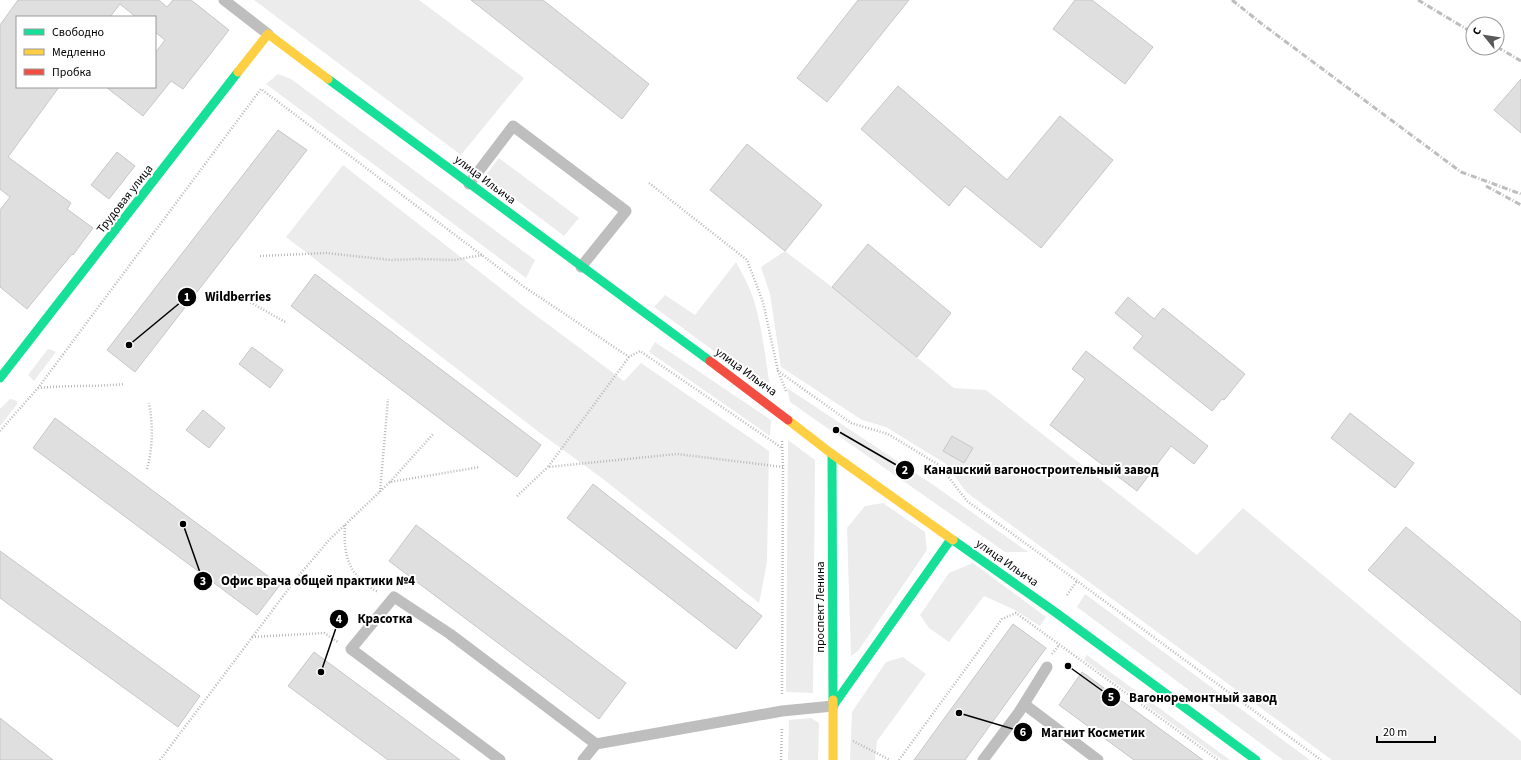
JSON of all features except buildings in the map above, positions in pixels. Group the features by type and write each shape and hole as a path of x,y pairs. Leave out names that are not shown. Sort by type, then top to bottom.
{"street":[{"name":"улица Ильича","path":"268,34 785,417 832,454 1055,612 1256,760"},
{"name":"Трудовая улица","path":"0,378 268,34"},
{"name":"проспект Ленина","path":"832,454 833,760"},
{"path":"833,706 951,539"}],"lane":[{"name":"улица Ильича","path":"224,0 268,34"},
{"path":"469,184 513,126 626,211 581,267"},
{"path":"500,760 351,649 394,597 450,634 596,744"},
{"path":"983,760 1024,704 1047,667"},
{"path":"1024,704 1098,760"},
{"path":"583,760 596,744 782,711 833,706"}],"path":[{"path":"0,431 38,388 261,89 523,286 629,356"},
{"path":"649,183 747,260 763,302 778,370 786,392"},
{"path":"260,256 326,253 391,260 454,260 482,255"},
{"path":"232,292 287,323"},
{"path":"517,496 548,467 629,356 640,351 782,448"},
{"path":"778,370 851,423 888,434 939,465 967,501 1321,760"},
{"path":"38,388 124,384"},
{"path":"380,492 388,399"},
{"path":"147,468 151,454 152,418 149,403"},
{"path":"781,760 783,467 780,424 785,417"},
{"path":"160,760 296,579 329,540 390,482 434,433"},
{"path":"548,467 677,454 783,467"},
{"path":"390,482 480,467"},
{"path":"345,525 345,552 354,573 363,582 377,592 394,597"},
{"path":"251,637 324,633 351,649"},
{"path":"833,730 890,760"}],"shaded area":[{"path":"254,0 419,0 524,78 461,155"},
{"path":"278,74 291,79 535,260 526,278 266,84"},
{"path":"499,158 579,218 564,236 485,176"},
{"path":"343,165 526,308 624,381 641,363 769,451 767,562 759,603 603,479 540,433 286,237"},
{"path":"785,251 832,287 954,388 986,390 1197,555 1243,508 1521,741 1521,760 1332,760 966,492 946,464 886,427 862,420 781,367 770,294 761,267"},
{"path":"736,262 746,281 757,312 771,393 654,307 665,295 695,315"},
{"path":"655,342 771,420 770,436 649,352"},
{"path":"48,349 56,352 34,381 28,375"},
{"path":"787,388 932,484 1028,552 1005,552 790,402"},
{"path":"10,399 15,400 18,403 0,426 0,409"},
{"path":"788,440 815,460 813,693 786,692"},
{"path":"883,503 925,532 927,550 858,651 851,656 847,528 865,506"},
{"path":"973,563 1046,617 1040,626 1015,610 984,596 949,642 929,628 920,615 949,573"},
{"path":"1085,594 1310,760 1283,760 1077,607"},
{"path":"1087,655 1230,760 1222,760 1084,660"},
{"path":"903,657 926,674 877,741 875,760 850,760 852,712 886,662"},
{"path":"811,718 819,723 818,760 788,760 789,720"}],"railway":[{"path":"1232,0 1461,172 1521,194"},
{"path":"1418,0 1465,28"},
{"path":"1505,52 1521,61"},
{"path":"1486,186 1521,205"}],"traffic: fast":[{"path":"0,378 238,72"},
{"path":"328,79 710,361"},
{"path":"832,454 833,700"},
{"path":"833,706 951,539"},
{"path":"953,540 1055,612 1256,760"}],"traffic: slow":[{"path":"238,72 268,34 328,79"},
{"path":"788,420 832,454 953,540"},
{"path":"833,700 833,760"}],"traffic: jam":[{"path":"710,361 788,420"}],"place":[{"name":"Wildberries","path":"129,345"},
{"name":"Канашский вагоностроительный завод","path":"836,430"},
{"name":"Офис врача общей практики №4","path":"183,524"},
{"name":"Вагоноремонтный завод","path":"1068,666"},
{"name":"Красотка","path":"321,672"},
{"name":"Магнит Косметик","path":"959,713"}]}
